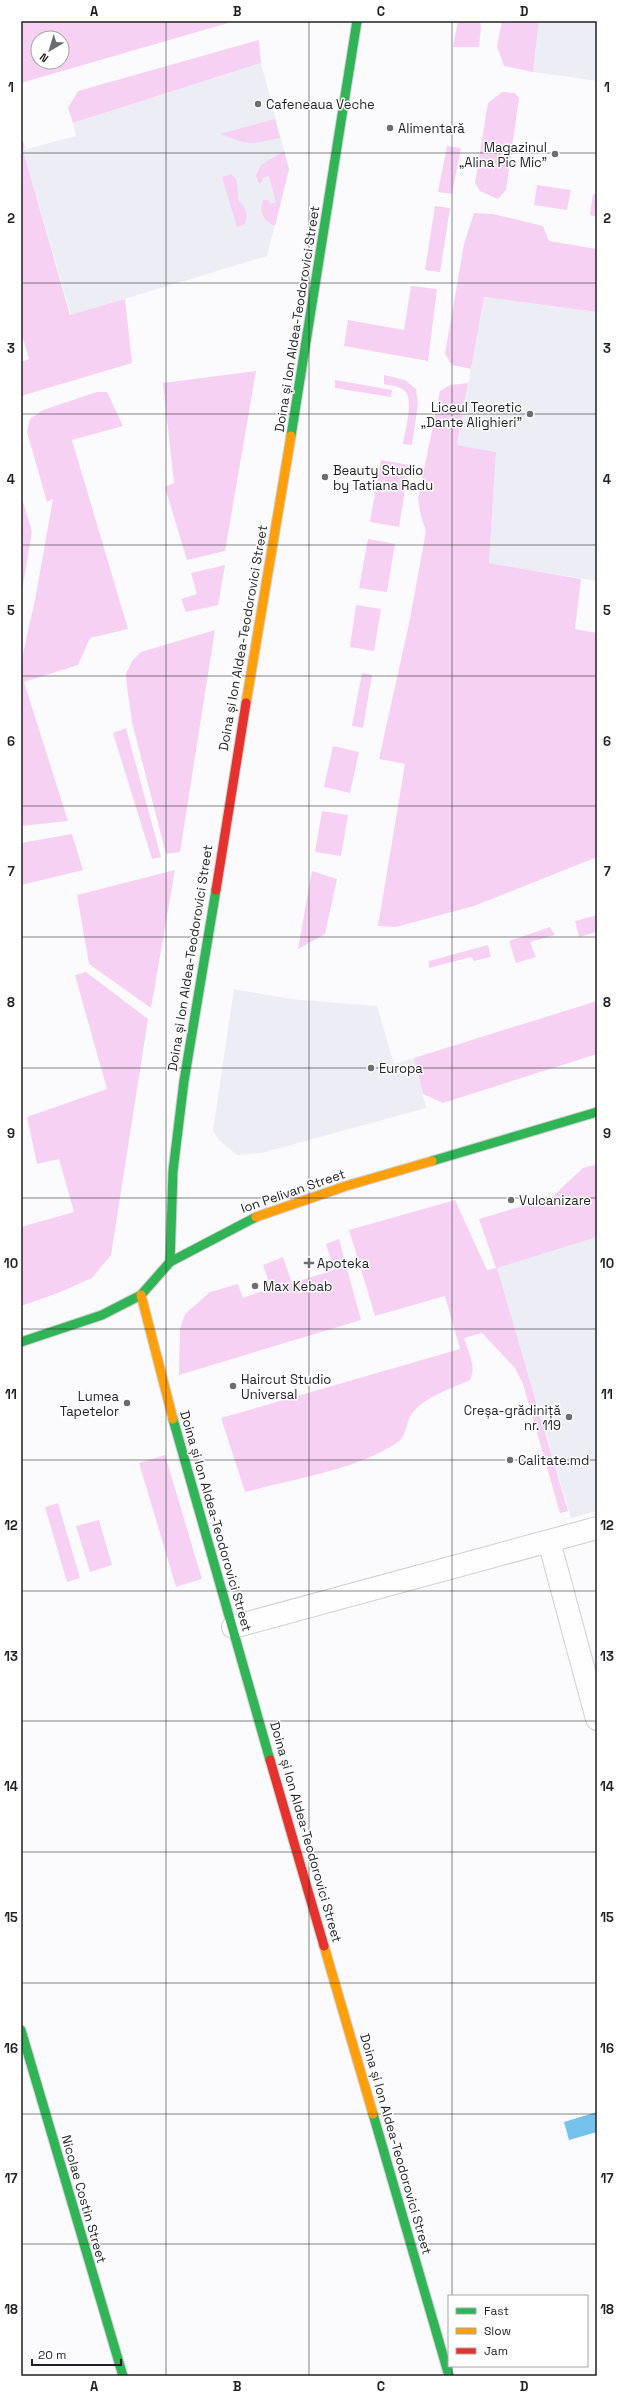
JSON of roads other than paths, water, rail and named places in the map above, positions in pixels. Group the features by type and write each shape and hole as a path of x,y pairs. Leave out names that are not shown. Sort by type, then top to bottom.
{"street":[{"name":"Doina și Ion Aldea-Teodorovici Street","path":"170,1262 173,1171 184,1081 318,274 357,21"},
{"name":"Ion Pelivan Street","path":"21,1342 102,1315 141,1295 170,1262 228,1229 264,1214 346,1186 597,1112"},
{"name":"Doina și Ion Aldea-Teodorovici Street","path":"141,1295 186,1471 233,1627 449,2376"},
{"path":"233,1627 597,1528"},
{"path":"549,1542 597,1719"},
{"name":"Nicolae Costin Street","path":"21,2030 122,2376"}],"water":[{"path":"597,2112 597,2132 569,2140 564,2122"}],"place":[{"name":"Cafeneaua Veche","path":"258,104"},
{"name":"Alimentară","path":"390,128"},
{"name":"Magazinul „Alina Pic Mic”","path":"555,154"},
{"name":"Liceul Teoretic „Dante Alighieri”","path":"530,414"},
{"name":"Beauty Studio by Tatiana Radu","path":"325,477"},
{"name":"Europa","path":"371,1068"},
{"name":"Vulcanizare","path":"511,1200"},
{"name":"Apoteka","path":"309,1263"},
{"name":"Max Kebab","path":"255,1286"},
{"name":"Haircut Studio Universal","path":"233,1386"},
{"name":"Lumea Tapetelor","path":"127,1403"},
{"name":"Creșa-grădiniță nr. 119","path":"569,1417"},
{"name":"Calitate.md","path":"510,1460"}]}
